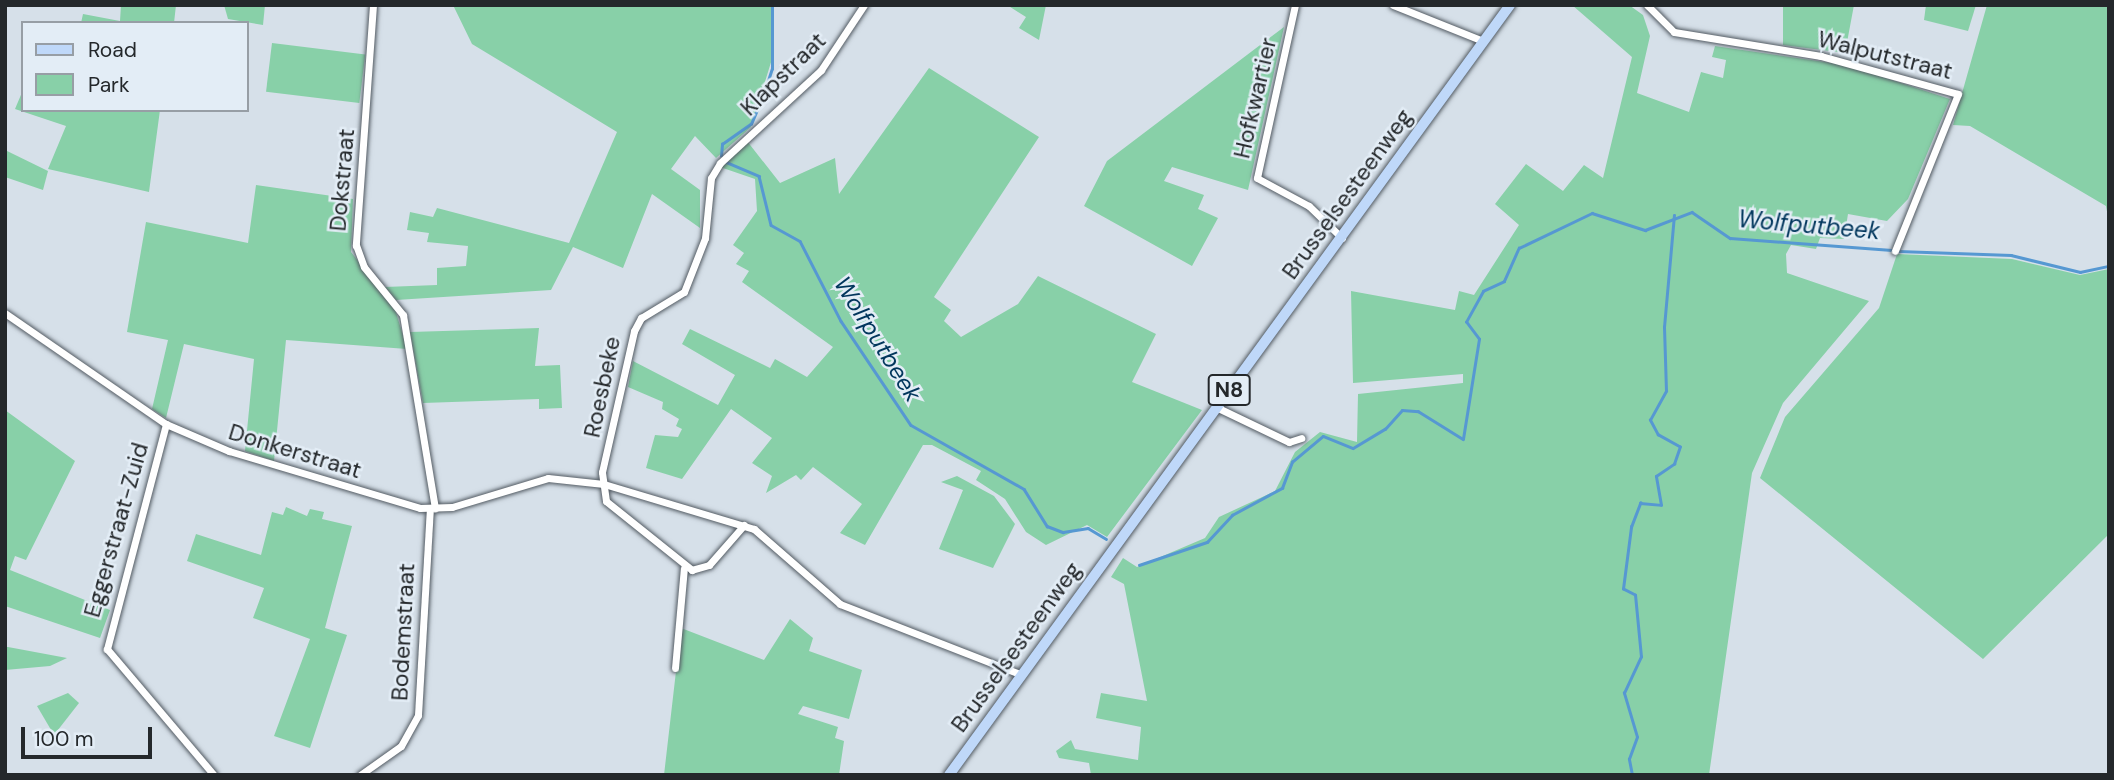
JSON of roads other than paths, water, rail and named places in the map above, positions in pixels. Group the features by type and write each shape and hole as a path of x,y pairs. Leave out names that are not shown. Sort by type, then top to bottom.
{"main road":[{"name":"Brusselsesteenweg","path":"949,775 1510,5"}],"street":[{"name":"Dokstraat","path":"373,5 356,245 364,267 403,315 433,508"},
{"name":"Klapstraat","path":"720,163 821,70 864,5"},
{"name":"Hofkwartier","path":"1295,5 1257,178 1309,206 1342,238"},
{"path":"1393,5 1483,41"},
{"name":"Walputstraat","path":"1647,5 1674,32 1821,56 1958,93 1895,251"},
{"name":"Roesbeke","path":"604,484 637,323 684,292 705,238 711,178 720,163"},
{"name":"Donkerstraat","path":"5,313 166,424 229,451 433,508"},
{"path":"1216,407 1289,442 1301,438"},
{"name":"Eggerstraat-Zuid","path":"166,424 107,649 214,775"},
{"path":"433,508 548,478 604,484 744,525 840,604 1022,675"},
{"path":"604,484 606,501 684,568 709,565 744,525"},
{"name":"Bodemstraat","path":"360,775 401,746 418,715 433,508"},
{"path":"675,668 684,568"}],"waterway":[{"name":"Wolfputbeek","path":"721,156 722,144 751,124 764,93 772,69 772,5"},
{"name":"Wolfputbeek","path":"726,162 759,176 771,225 800,241 841,321 911,425 1024,489 1047,526 1063,532 1088,528 1106,539"},
{"name":"Wolfputbeek","path":"1139,565 1207,542 1232,515 1282,488 1292,462 1323,436 1353,448 1385,429 1402,410 1418,411 1463,439 1479,339 1466,322 1483,291 1504,281 1519,248 1592,213 1645,230 1692,212 1730,238 1892,250"},
{"path":"1632,775 1629,759 1637,737 1624,693 1641,657 1635,595 1623,589 1631,527 1640,503 1661,505 1656,476 1674,464 1680,447 1658,435 1650,420 1666,391 1664,327 1674,215"},
{"name":"Wolfputbeek","path":"1898,251 2011,255 2080,272 2109,266"}]}
